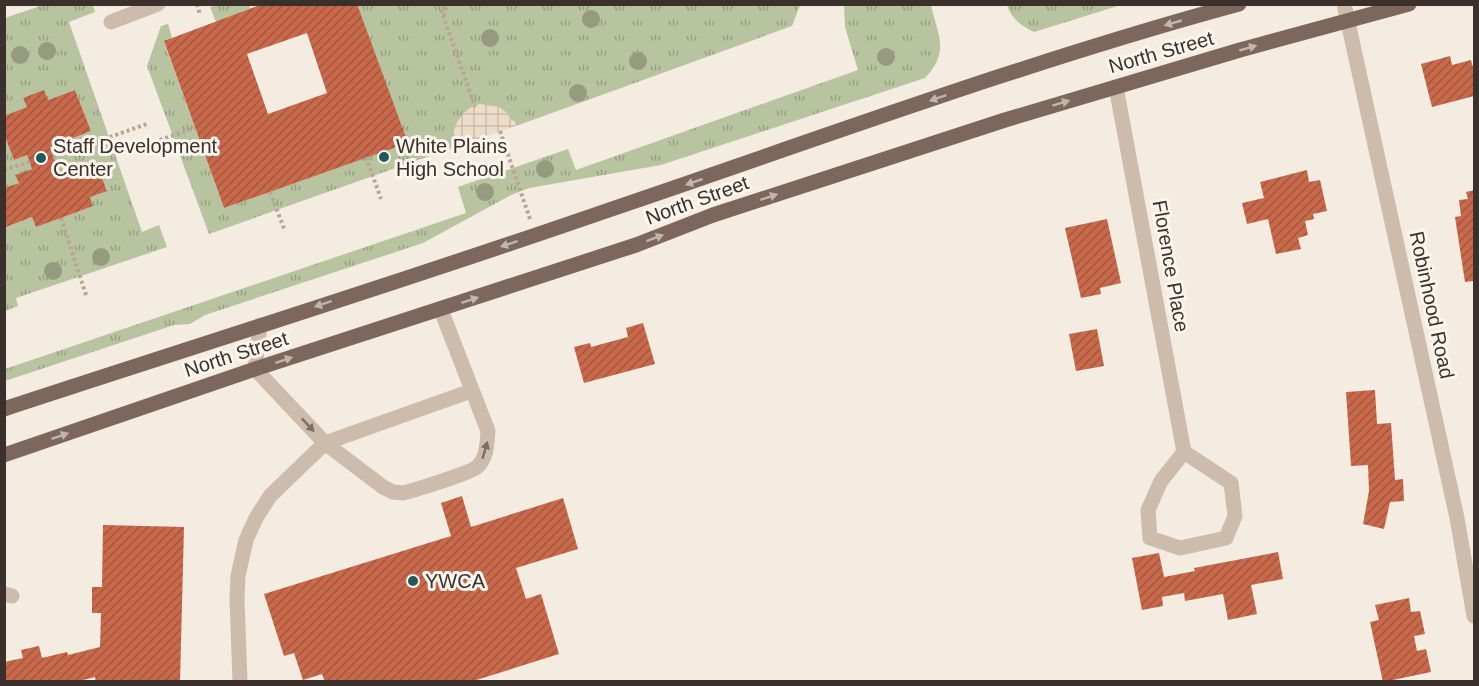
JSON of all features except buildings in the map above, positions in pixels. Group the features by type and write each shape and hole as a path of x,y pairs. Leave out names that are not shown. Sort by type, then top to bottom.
{"main road":[{"name":"North Street","path":"4,409 536,236 993,79 1239,4"},
{"name":"North Street","path":"4,455 255,369 636,245 725,211 1005,120 1116,87 1346,12 1409,4"}],"street":[{"path":"111,22 158,4"},
{"name":"Robinhood Road","path":"1346,12 1457,519 1474,616"},
{"name":"Florence Place","path":"1116,87 1184,452"},
{"path":"260,325 255,369 325,443 383,488 403,493 476,468 484,457 488,445 488,431 441,310"},
{"path":"240,681 238,576 246,540 255,518 270,496 325,443 471,391"},
{"path":"1184,452 1231,483 1235,516 1226,538 1180,548 1150,538 1148,510 1161,481 1184,452"}],"path":[{"path":"197,4 200,15"},
{"path":"439,4 475,107"},
{"path":"444,16 447,4"},
{"path":"53,157 147,124"},
{"path":"154,142 195,128"},
{"path":"500,131 523,197"},
{"path":"366,157 381,199"},
{"path":"4,170 29,162"},
{"path":"270,192 285,231"},
{"path":"61,218 87,298"}],"green space":[{"path":"1007,4 1121,5 1034,32 1017,21"},
{"path":"43,5 93,5 95,12 69,22 142,232 159,225 167,247 16,298 18,306 5,311 5,228 32,217 36,227 93,206 90,197 107,190 96,161 60,174 50,147 91,131 75,90 48,100 23,98 27,107 5,116 5,18"},
{"path":"249,5 251,10 216,22 210,7"},
{"path":"357,5 800,5 792,26 516,126 514,121 475,107 470,108 454,142 455,147 209,234 147,66 161,26 168,24 172,38 164,42 224,208 407,143"},
{"path":"844,5 931,5 940,43 940,52 933,69 925,78 661,165 529,188 511,195 423,243 205,315 190,324 174,325 5,381 5,369 466,213 458,187 568,149 576,170 858,70 845,27"},
{"path":"4,134 14,160 27,155 32,169 16,175 19,183 5,188"}],"shaded area":[{"path":"480,104 499,107 507,113 516,126 455,147 454,131 457,122 470,108"}],"place":[{"name":"White Plains High School","path":"384,157"},
{"name":"Staff Development Center","path":"41,158"},
{"name":"YWCA","path":"413,581"}]}
